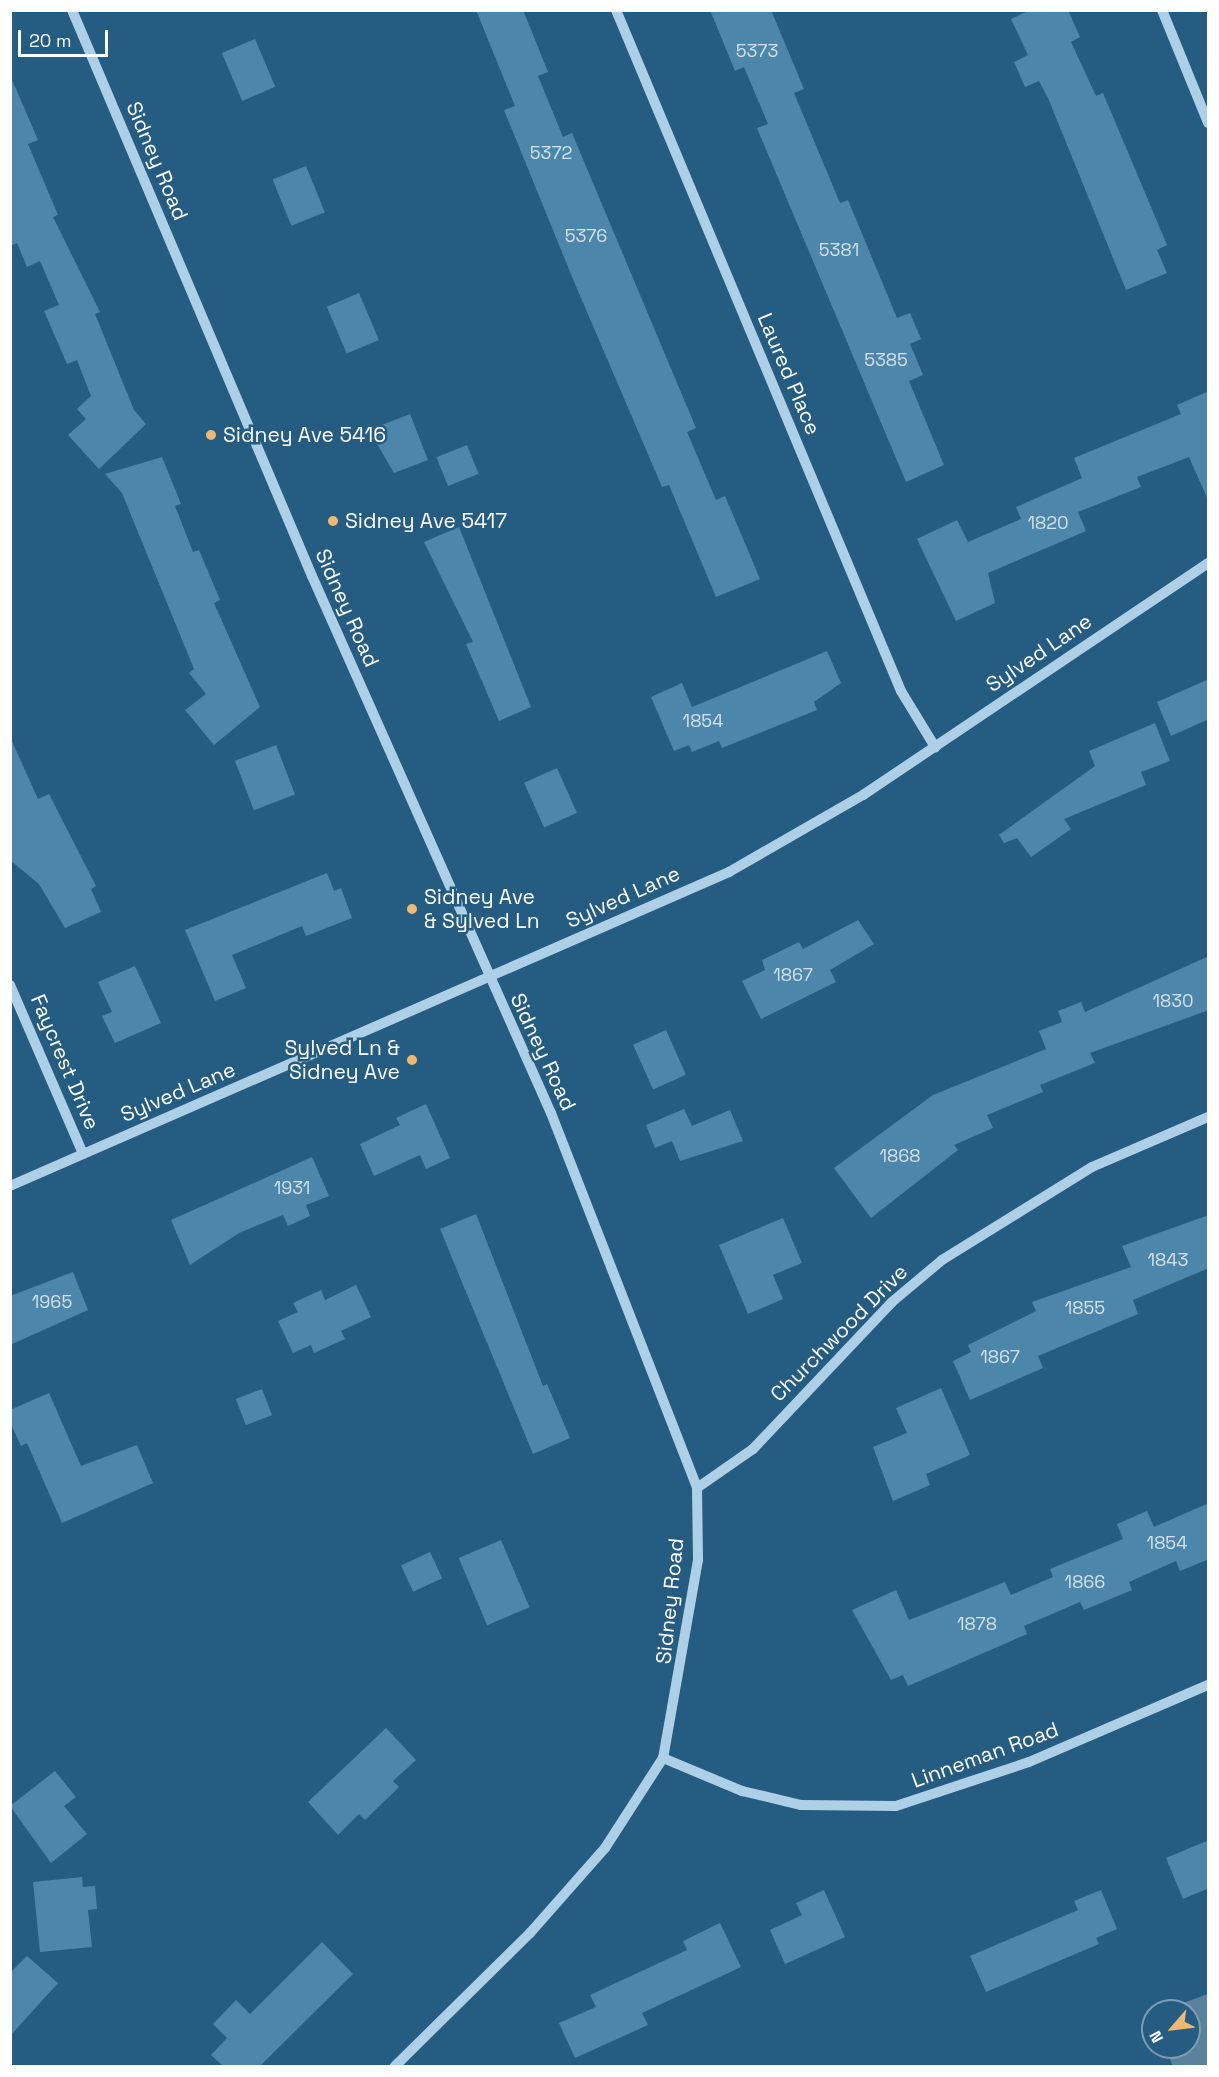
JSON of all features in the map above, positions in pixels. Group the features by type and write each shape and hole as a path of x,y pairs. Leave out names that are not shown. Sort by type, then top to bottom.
{"street":[{"name":"Sidney Road","path":"72,10 488,978 578,1178 697,1488 698,1560 663,1758 605,1848 530,1933 395,2067"},
{"name":"Laured Place","path":"616,10 901,691 935,747"},
{"path":"1162,10 1209,123"},
{"name":"Sylved Lane","path":"10,1186 729,872 935,747 1209,563"},
{"name":"Faycrest Drive","path":"10,985 83,1154"},
{"name":"Churchwood Drive","path":"697,1488 753,1449 884,1310 942,1260 1092,1167 1209,1117"},
{"name":"Linneman Road","path":"663,1758 742,1791 801,1804 896,1806 1029,1762 1209,1685"}],"water":[{"path":"1208,1994 1208,2066 1173,2066 1170,2059 1201,2059 1201,1999 1194,1999"}],"building":[{"path":"476,10 523,10 548,72 538,76 563,137 572,133 696,428 687,432 716,500 725,496 760,579 716,597 669,485 662,487 575,284 504,110 515,106"},
{"path":"710,10 771,10 804,89 794,93 840,203 848,200 897,318 910,313 921,339 910,344 923,375 909,381 944,465 906,482 757,128 768,124 744,67 735,71"},
{"path":"1030,10 1068,10 1080,37 1071,42 1096,96 1103,93 1167,245 1157,250 1167,273 1126,290 1048,98 1039,81 1025,87 1014,62 1028,55 1011,19"},
{"path":"255,39 275,87 242,101 222,53"},
{"path":"10,75 38,140 28,144 58,215 53,217 100,312 95,314 134,410 146,424 99,469 68,435 86,419 77,409 91,396 77,360 67,364 44,311 59,305 40,261 27,267 17,243 10,246"},
{"path":"306,166 325,212 291,226 273,179"},
{"path":"359,293 379,340 347,354 327,307"},
{"path":"1209,391 1209,502 1189,457 1137,477 1141,487 1078,512 1086,531 988,573 995,603 956,621 917,539 957,520 968,542 1021,519 1016,507 1082,478 1074,458 1181,414 1177,405"},
{"path":"410,414 428,460 394,473 369,430"},
{"path":"467,445 479,474 448,486 436,457"},
{"path":"162,457 181,504 175,506 193,552 199,550 220,600 214,603 260,707 214,745 185,710 206,694 189,673 194,669 122,493 105,474"},
{"path":"459,527 531,707 499,721 466,644 473,642 424,542"},
{"path":"827,651 841,683 814,702 817,710 722,748 719,741 692,752 689,745 674,751 651,697 682,683 692,707"},
{"path":"1209,679 1209,719 1171,736 1157,702"},
{"path":"1155,723 1170,761 1141,772 1146,785 1064,819 1071,829 1031,857 1017,838 1004,843 999,835 1095,766 1089,751"},
{"path":"10,737 38,799 49,794 96,886 91,889 101,912 65,928 39,884 10,860"},
{"path":"276,745 295,794 254,810 235,761"},
{"path":"557,768 577,813 544,827 524,783"},
{"path":"327,873 334,891 341,888 352,918 306,936 302,926 232,955 246,988 215,1001 185,930"},
{"path":"858,920 874,944 830,970 836,982 761,1019 742,981 765,970 762,960 799,942 803,949"},
{"path":"1209,956 1209,1010 1090,1053 1095,1063 1040,1085 1043,1092 987,1115 993,1128 954,1145 958,1150 871,1218 834,1168 933,1095 1046,1049 1039,1031 1062,1022 1058,1011 1081,1002 1085,1012"},
{"path":"135,966 161,1023 115,1043 102,1016 112,1012 98,982"},
{"path":"666,1030 686,1075 653,1089 633,1045"},
{"path":"426,1104 450,1158 426,1169 420,1155 374,1176 360,1144 400,1125 396,1118"},
{"path":"684,1109 692,1126 730,1110 743,1141 680,1161 672,1141 655,1148 646,1125"},
{"path":"312,1157 329,1196 306,1205 310,1216 288,1226 283,1215 239,1233 190,1265 171,1220"},
{"path":"476,1214 543,1386 547,1384 570,1438 533,1454 440,1229"},
{"path":"1209,1215 1209,1268 1133,1300 1138,1314 1038,1356 1043,1368 970,1400 953,1361 971,1352 968,1345 1036,1311 1032,1302 1131,1267 1122,1246"},
{"path":"783,1218 802,1263 773,1275 783,1299 748,1314 719,1245"},
{"path":"73,1272 88,1310 10,1345 10,1296"},
{"path":"356,1285 371,1317 341,1331 345,1339 314,1353 311,1345 293,1353 278,1321 298,1312 293,1303 321,1290 325,1300"},
{"path":"941,1388 970,1455 926,1474 930,1485 893,1501 873,1447 907,1433 896,1408"},
{"path":"262,1389 272,1415 246,1425 236,1399"},
{"path":"49,1393 81,1466 137,1445 153,1483 62,1523 27,1443 21,1446 10,1422 10,1410"},
{"path":"1209,1503 1209,1559 1180,1571 1176,1561 1129,1582 1132,1590 1084,1610 1080,1602 1024,1626 1027,1634 908,1686 903,1675 891,1680 852,1610 896,1590 909,1620 1005,1582 1011,1595 1053,1577 1050,1569 1123,1539 1117,1524 1147,1511 1154,1527"},
{"path":"501,1540 530,1607 487,1625 459,1558"},
{"path":"430,1552 442,1578 413,1592 401,1566"},
{"path":"386,1728 416,1760 393,1781 399,1787 365,1820 359,1814 338,1835 308,1802"},
{"path":"55,1771 76,1797 64,1806 87,1834 51,1863 10,1806"},
{"path":"1209,1840 1209,1888 1183,1899 1166,1858"},
{"path":"82,1877 83,1887 95,1886 97,1909 88,1910 92,1947 40,1952 33,1882"},
{"path":"824,1890 845,1937 785,1964 770,1930 802,1915 796,1903"},
{"path":"1101,1890 1117,1929 1096,1938 1099,1944 986,1992 970,1956 1078,1910 1074,1901"},
{"path":"720,1923 741,1967 642,2013 648,2025 575,2058 559,2023 596,2007 590,1995 687,1950 683,1941"},
{"path":"322,1942 353,1974 259,2067 224,2067 211,2055 227,2038 213,2024 236,2000 250,2014"},
{"path":"27,1956 58,1983 10,2036 10,1973"}],"place":[{"name":"Sidney Ave 5416","path":"211,435"},
{"name":"Sidney Ave 5417","path":"333,521"},
{"name":"Sidney Ave & Sylved Ln","path":"412,909"},
{"name":"Sylved Ln & Sidney Ave","path":"412,1060"}]}
